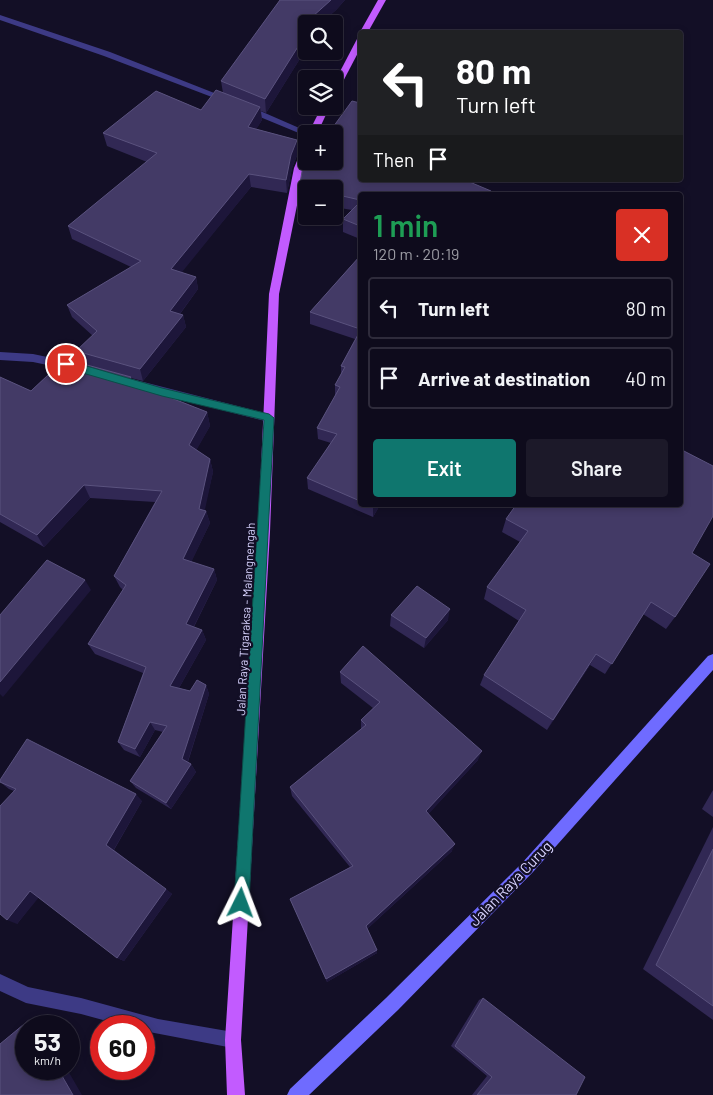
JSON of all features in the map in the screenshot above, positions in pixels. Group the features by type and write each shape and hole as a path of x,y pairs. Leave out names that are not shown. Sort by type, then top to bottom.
{"main road":[{"path":"365,30 382,0"},
{"path":"343,74 358,45"},
{"name":"Jalan Raya Tigaraksa - Malangnengah","path":"236,1095 233,1040 269,418 274,294 299,170"}],"street":[{"path":"0,17 125,60 298,129"},
{"path":"0,356 34,358 83,369"},
{"path":"109,377 269,418"},
{"name":"Jalan Raya Curug","path":"296,1095 392,1004 528,867 713,660"},
{"path":"0,982 26,995 81,1006 158,1027 233,1040"}],"building":[{"path":"280,0 331,0 314,15 298,15 298,47 265,99 221,81"},
{"path":"216,90 260,107 248,127 297,140 291,155 286,180 249,174 171,269 196,277 170,311 183,315 140,369 76,351 97,331 67,305 141,261 68,226 157,153 103,133 156,91 201,110"},
{"path":"352,101 358,102 358,182 470,182 491,191 358,192 358,200 343,196 343,180 301,180 302,170 343,170 343,125 335,125"},
{"path":"358,204 358,225 343,219"},
{"path":"358,258 358,328 310,312"},
{"path":"358,335 358,500 307,478 337,434 317,428 340,387 335,385 345,367 341,366"},
{"path":"65,359 131,377 128,381 207,412 189,445 210,459 199,509 206,511 183,559 214,569 186,624 202,630 170,686 190,691 197,680 206,685 182,759 191,764 166,803 130,781 167,726 150,722 135,749 118,742 146,667 88,644 126,585 114,576 162,491 84,485 37,535 0,514 0,377 31,391"},
{"path":"683,451 713,466 713,516 692,553 710,564 675,617 651,602 612,664 596,654 553,720 484,675 526,610 487,587 528,531 506,519 515,507 683,507"},
{"path":"47,560 85,580 0,682 0,615"},
{"path":"417,586 450,609 426,638 391,615"},
{"path":"363,646 482,751 426,811 455,844 366,926 377,950 326,979 290,899 353,866 290,787 366,725 361,720 380,702 340,672"},
{"path":"27,739 136,794 106,845 166,889 117,958 30,891 7,920 0,914 0,806 16,789 0,782 0,780"},
{"path":"713,849 713,1006 656,965"},
{"path":"483,998 585,1077 576,1095 477,1095 492,1077 455,1046"},
{"path":"15,1032 15,1080 64,1080 73,1095 0,1095 0,1044"}],"route":[{"path":"66,364 162,392 269,418 264,532 241,903"}]}
